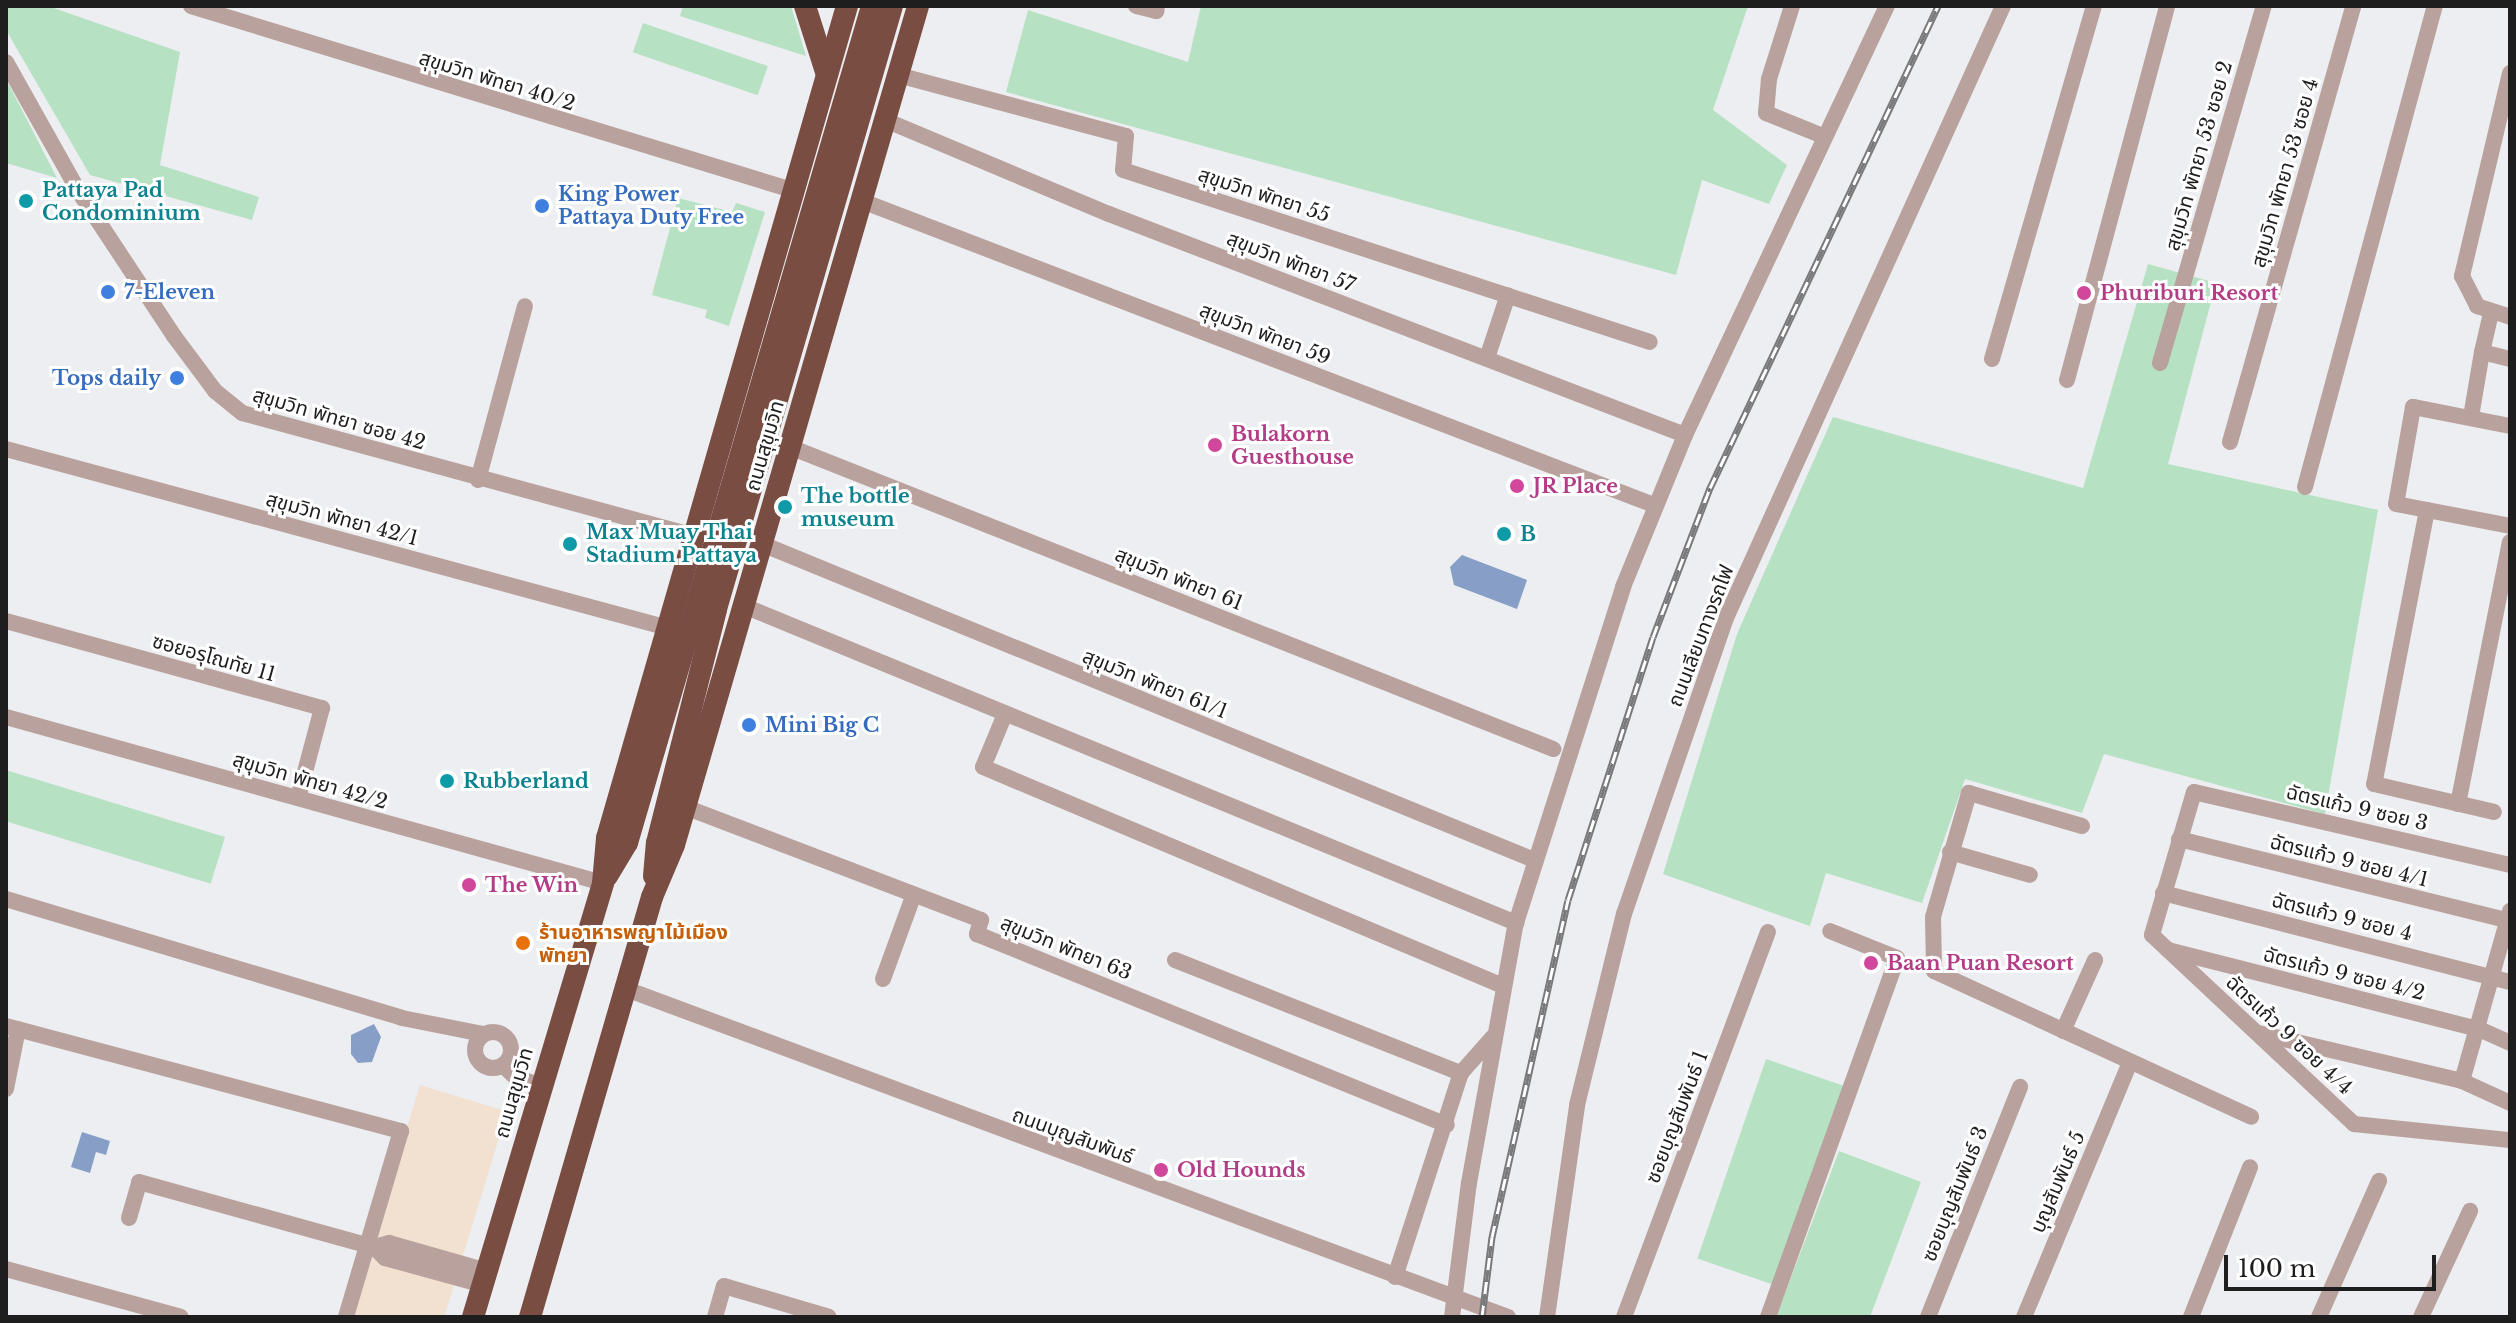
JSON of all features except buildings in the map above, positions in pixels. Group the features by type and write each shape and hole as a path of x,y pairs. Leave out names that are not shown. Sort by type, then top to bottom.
{"highway":[{"path":"805,6 827,75"},
{"name":"ถนนสุขุมวิท","path":"473,1317 603,883 607,838 847,6"},
{"name":"ถนนสุขุมวิท","path":"603,883 627,843 872,6"},
{"name":"ถนนสุขุมวิท","path":"652,897 657,843 716,609 892,6"},
{"name":"ถนนสุขุมวิท","path":"530,1317 652,897 685,807 918,6"}],"street":[{"name":"สุขุมวิท พัทยา 40/2","path":"191,6 792,190"},
{"path":"1136,6 1156,11 1157,6"},
{"path":"1792,6 1769,79 1766,113 1823,136"},
{"path":"1452,1317 1493,1036 1516,923 1534,860 1654,505 1823,136 1887,6"},
{"name":"ถนนเลียบทางรถไฟ","path":"1547,1317 1577,1105 1624,914 1726,618 2003,6"},
{"path":"1992,359 2094,6"},
{"path":"2067,380 2167,6"},
{"name":"สุขุมวิท พัทยา 53 ซอย 2","path":"2160,363 2264,6"},
{"name":"สุขุมวิท พัทยา 53 ซอย 4","path":"2230,442 2353,6"},
{"path":"2305,487 2435,6"},
{"name":"สุขุมวิท พัทยา ซอย 42","path":"6,62 79,192 220,397 242,413 478,480 696,536"},
{"path":"2510,73 2463,261 2468,292 2477,306 2510,317"},
{"name":"สุขุมวิท พัทยา 55","path":"898,75 1126,136 1123,170 1650,342"},
{"name":"สุขุมวิท พัทยา 57","path":"885,120 1109,214 1685,435"},
{"name":"สุขุมวิท พัทยา 59","path":"862,201 1654,505"},
{"path":"1487,358 1508,295"},
{"path":"478,480 525,306"},
{"path":"2471,417 2491,313"},
{"path":"2482,352 2510,359"},
{"path":"2510,426 2413,407 2396,504 2510,526"},
{"name":"สุขุมวิท พัทยา 61","path":"790,447 1553,749"},
{"name":"สุขุมวิท พัทยา 42/1","path":"6,449 668,628"},
{"path":"2427,510 2374,784 2494,812"},
{"path":"2458,804 2510,542"},
{"name":"สุขุมวิท พัทยา 61/1","path":"762,544 1534,860"},
{"path":"744,606 1516,923"},
{"name":"ซอยอรุโณทัย 11","path":"6,621 322,708 298,798"},
{"path":"1005,714 983,767 1503,986"},
{"name":"สุขุมวิท พัทยา 42/2","path":"6,717 603,883"},
{"name":"ฉัตรแก้ว 9 ซอย 3","path":"2179,839 2194,792 2510,865"},
{"path":"2082,826 1969,793 1933,917 1934,971 2251,1117"},
{"name":"สุขุมวิท พัทยา 63","path":"685,807 981,920 977,934 1447,1125"},
{"path":"2163,893 2179,839"},
{"name":"ฉัตรแก้ว 9 ซอย 4/1","path":"2179,839 2509,917"},
{"path":"1950,852 2030,875"},
{"name":"ฉัตรแก้ว 9 ซอย 4/4","path":"2163,893 2152,935 2354,1124 2510,1140"},
{"name":"ฉัตรแก้ว 9 ซอย 4","path":"2163,893 2510,982"},
{"path":"883,979 914,894"},
{"path":"6,899 402,1018 454,1027 478,1042"},
{"path":"2462,1081 2509,917"},
{"path":"1768,1317 1897,958 1830,931"},
{"name":"ซอยบุญสัมพันธ์ 1","path":"1624,1317 1768,932"},
{"name":"ฉัตรแก้ว 9 ซอย 4/2","path":"2166,950 2479,1029 2510,1043"},
{"path":"1175,960 1461,1073"},
{"path":"2063,1031 2095,960"},
{"name":"ถนนบุญสัมพันธ์","path":"626,989 1508,1317"},
{"path":"6,1089 12,1027 401,1131 370,1246 346,1317"},
{"path":"478,1042 495,1031 506,1037 511,1049 503,1065"},
{"path":"2258,1033 2462,1081 2510,1103"},
{"path":"1395,1277 1447,1125 1461,1073 1493,1036"},
{"path":"478,1042 481,1064 503,1065 516,1078 540,1085"},
{"name":"บุญสัมพันธ์ 5","path":"2024,1317 2130,1062"},
{"name":"ซอยบุญสัมพันธ์ 3","path":"1928,1317 2020,1087"},
{"path":"2191,1317 2250,1167"},
{"path":"2319,1317 2379,1181"},
{"path":"129,1218 139,1182 370,1246 385,1258 485,1278"},
{"path":"2421,1317 2470,1211"},
{"path":"6,1269 181,1317"},
{"path":"715,1317 724,1286 829,1317"}],"shaded area":[{"path":"420,1085 507,1112 444,1317 350,1315"}],"green space":[{"path":"6,6 48,6 180,52 160,165 259,197 252,220 90,175 6,30"},
{"path":"683,6 791,6 806,56 680,16"},
{"path":"1201,6 1748,6 1713,110 1787,165 1769,204 1702,180 1676,275 1006,92 1028,10 1188,62"},
{"path":"643,23 768,66 758,95 633,52"},
{"path":"6,79 57,178 6,163"},
{"path":"678,198 732,212 736,203 765,212 729,326 705,318 707,310 652,295"},
{"path":"2148,264 2216,283 2168,464 2378,510 2325,814 2104,754 2082,813 1965,779 1922,903 1826,873 1810,926 1663,874 1737,634 1833,417 2083,488"},
{"path":"6,770 225,837 211,884 6,821"},
{"path":"1766,1059 1844,1086 1775,1285 1697,1259"},
{"path":"1839,1151 1921,1182 1870,1317 1776,1317"}],"water":[{"path":"1462,555 1527,580 1517,609 1454,585 1450,567"},
{"path":"374,1024 381,1037 372,1062 358,1063 351,1054 351,1035"},
{"path":"82,1132 110,1141 106,1155 96,1152 90,1173 71,1167"}],"railway":[{"path":"1482,1317 1492,1237 1568,900 1653,637 1710,488 1938,6"}],"place":[{"name":"Pattaya Pad Condominium","path":"26,201"},
{"name":"King Power Pattaya Duty Free","path":"542,206"},
{"name":"7-Eleven","path":"108,292"},
{"name":"Phuriburi Resort","path":"2084,293"},
{"name":"Tops daily","path":"177,378"},
{"name":"Bulakorn Guesthouse","path":"1215,445"},
{"name":"JR Place","path":"1517,486"},
{"name":"The bottle museum","path":"785,507"},
{"name":"B","path":"1504,534"},
{"name":"Max Muay Thai Stadium Pattaya","path":"570,544"},
{"name":"Mini Big C","path":"749,725"},
{"name":"Rubberland","path":"447,781"},
{"name":"The Win","path":"469,885"},
{"name":"ร้านอาหารพญาไม้เมือง พัทยา","path":"523,943"},
{"name":"Baan Puan Resort","path":"1871,963"},
{"name":"Old Hounds","path":"1161,1170"}]}
